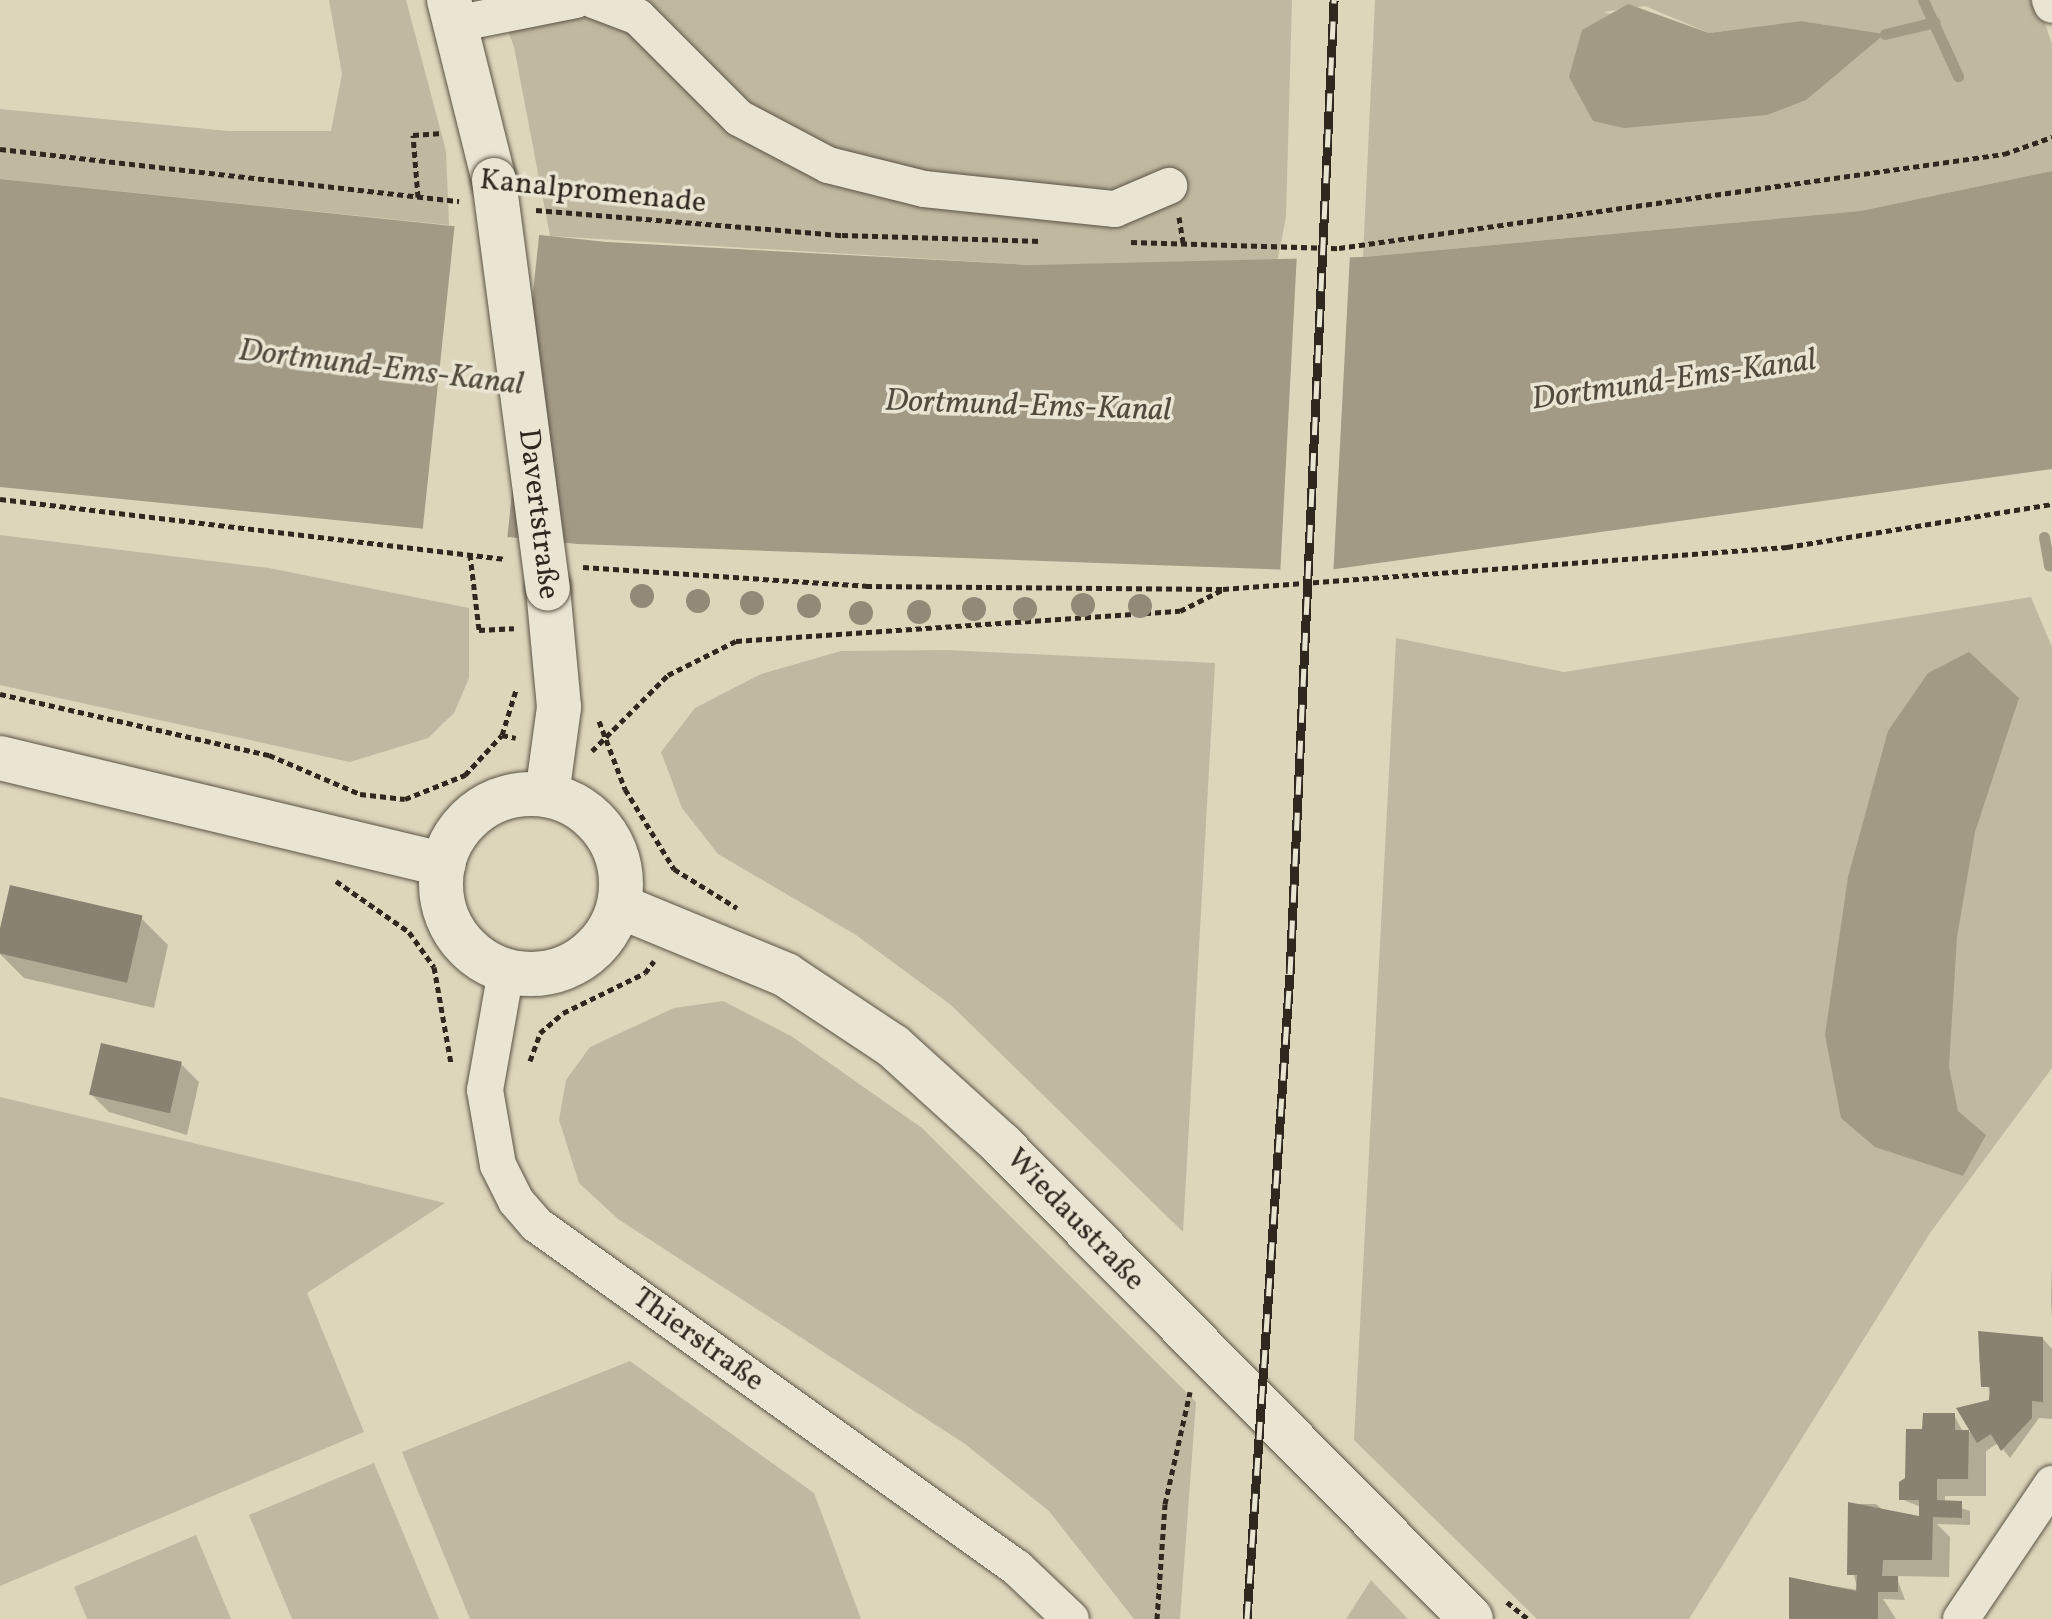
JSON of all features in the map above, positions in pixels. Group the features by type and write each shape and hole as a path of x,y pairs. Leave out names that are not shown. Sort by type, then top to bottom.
{"main road":[{"name":"Davertstraße","path":"454,11 497,197 557,576 559,707 547,795"},
{"path":"0,758 443,864"},
{"path":"520,794 547,795 596,821 614,847 619,906 581,960 532,975 506,971 471,951 447,920 443,864 476,812 520,794"},
{"name":"Wiedaustraße","path":"619,906 663,921 786,975 893,1046 1001,1144 1215,1364 1471,1619"}],"street":[{"path":"454,11 576,0"},
{"path":"593,0 638,17 739,118 828,165 924,189 1115,209 1169,186"},
{"name":"Thierstraße","path":"506,971 485,1090 498,1165 516,1201 537,1225 1017,1568 1071,1619"},
{"path":"1961,1619 2052,1484"}],"path":[{"path":"418,197 413,135 435,134"},
{"path":"1125,242 1339,248 2004,154 2052,137"},
{"name":"Kanalpromenade","path":"0,149 418,197 497,197 842,235 1053,241"},
{"path":"0,499 510,559"},
{"path":"557,576 866,586 1223,589 1787,547 2052,504"},
{"path":"470,554 479,630 496,629"},
{"path":"540,1033 563,1013 645,973 679,875 605,745 668,675 736,641 1180,611 1223,589"},
{"path":"0,694 269,755 360,794 405,799 465,775 502,735 517,683"},
{"path":"379,906 434,967 445,1013"},
{"path":"1157,1619 1179,1418 1215,1364"}],"shaded area":[{"path":"329,0 406,0 446,151 449,225 0,179 0,109 228,131 331,131 342,74"},
{"path":"497,0 1292,0 1286,217 1277,262 1032,265 550,236 514,47"},
{"path":"1375,0 2037,0 2052,44 2052,171 1860,211 1363,257","holes":["1645,6 1709,33 1801,21 1885,34 1842,70 1603,12"]},
{"path":"0,535 269,568 469,608 469,678 454,713 428,738 350,762 0,685"},
{"path":"2031,597 2052,647 2052,1068 1930,1233 1689,1619 1537,1619 1354,1440 1396,638 1564,672"},
{"path":"947,650 1215,663 1183,1232 951,1005 856,935 718,854 682,808 661,752 695,708 761,674 841,651"},
{"path":"723,1001 791,1036 922,1128 1196,1402 1180,1619 1134,1619 1049,1511 965,1444 618,1219 579,1183 559,1120 566,1080 590,1047 674,1008"},
{"path":"0,1097 445,1203 307,1293 364,1432 0,1586"},
{"path":"630,1361 814,1493 861,1619 470,1619 402,1452"},
{"path":"374,1463 439,1619 292,1619 249,1515"},
{"path":"196,1535 231,1619 87,1619 74,1587"},
{"path":"1371,1580 1408,1619 1346,1619"}],"water":[{"path":"1628,4 1709,33 1801,21 1885,34 1806,100 1767,115 1624,128 1593,121 1569,77 1582,30"},
{"name":"Dortmund-Ems-Kanal","path":"2052,171 2052,469 1321,571 578,544 0,487 0,179 607,242 1032,265 1363,257 1860,211"},
{"path":"1969,652 2019,698 1975,832 1957,937 1949,1067 1958,1111 1986,1135 1963,1176 1875,1147 1841,1118 1825,1035 1848,877 1888,731 1928,673"}],"pier":[{"path":"455,222 540,231 506,549 422,540"},
{"path":"1297,251 1350,254 1333,573 1280,570"}],"building":[{"path":"10,885 143,916 127,983 0,954 0,928"},
{"path":"101,1043 182,1062 170,1113 89,1095"},
{"path":"1978,1331 2043,1337 2043,1402 2032,1401 2032,1418 2001,1451 1991,1434 1977,1443 1956,1408 1989,1400 1990,1387 1981,1387"},
{"path":"1923,1413 1955,1413 1955,1430 1969,1430 1968,1479 1937,1479 1937,1500 1962,1501 1962,1518 1933,1517 1932,1560 1883,1560 1882,1576 1898,1576 1898,1592 1878,1592 1878,1619 1789,1619 1789,1577 1856,1591 1857,1575 1847,1575 1848,1502 1919,1516 1919,1500 1899,1500 1899,1482 1905,1478 1906,1429 1922,1429"}],"waterway":[{"path":"1923,0 1958,76"},
{"path":"1885,34 1935,22"},
{"path":"2044,537 2049,566"}],"railway":[{"path":"1247,1619 1290,974 1334,0"}]}
